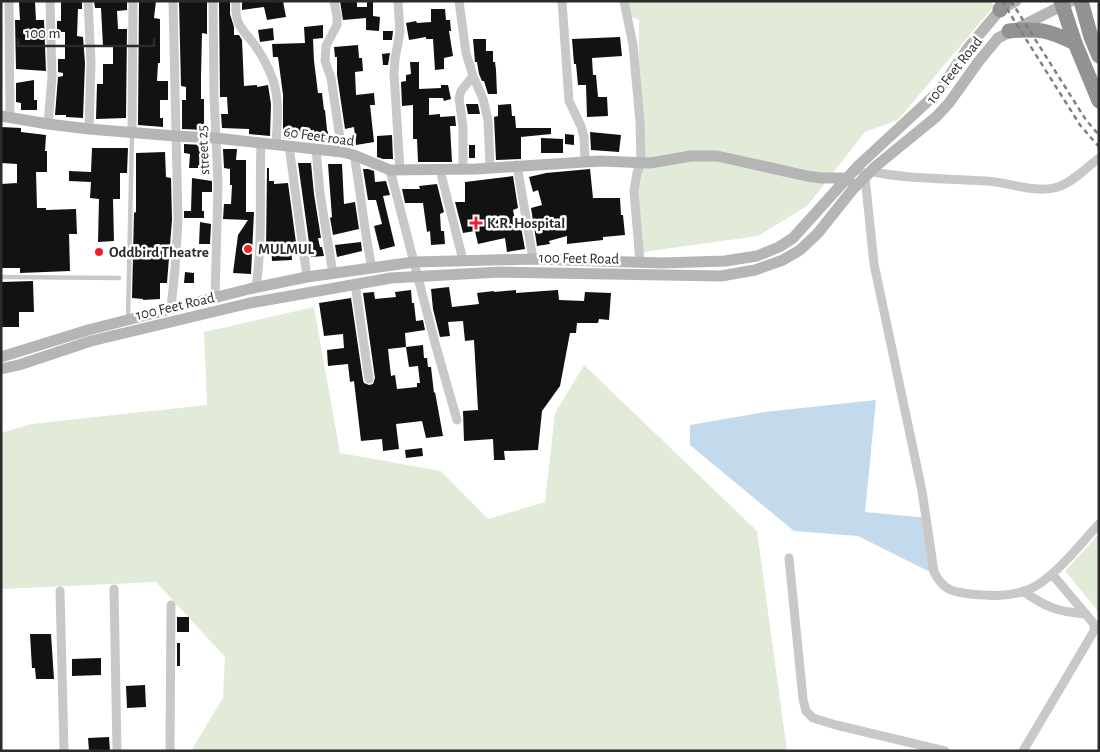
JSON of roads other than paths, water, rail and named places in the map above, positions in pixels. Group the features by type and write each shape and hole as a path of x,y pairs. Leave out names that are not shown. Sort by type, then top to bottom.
{"highway":[{"path":"1080,1 1099,56"},
{"path":"1064,3 1075,43 1099,101"},
{"path":"1009,31 1046,30 1075,43"}],"street":[{"path":"5,117 9,1"},
{"path":"48,124 52,77 50,1"},
{"path":"88,1 91,62 89,129"},
{"path":"132,132 133,1"},
{"path":"171,308 178,220 173,1"},
{"name":"street 25","path":"213,1 218,185 214,298"},
{"path":"236,1 235,12 237,21 259,53 273,81 277,102 276,145"},
{"path":"334,1 337,25 326,46 324,61 332,78 342,152"},
{"path":"398,1 400,32 394,59 395,170 417,276 457,420"},
{"path":"459,1 466,53 488,120 490,167"},
{"path":"562,1 569,101 584,137 585,162"},
{"path":"624,1 636,65 640,122 634,191 640,262"},
{"name":"100 Feet Road","path":"1,369 20,365 45,350 128,320 171,308 307,277 414,262 533,259 640,262 725,261 757,256 793,238 858,166 939,91 968,48 1002,6 1016,1"},
{"name":"100 Feet Road","path":"1,357 91,341 231,308 391,278 500,272 721,276 755,270 783,260 800,250 818,233 855,187 868,174 942,110 998,38 1064,3"},
{"path":"462,170 464,127 459,98 461,91 473,76"},
{"name":"60 Feet road","path":"5,117 89,129 216,138 342,152 395,170 462,170 585,162 660,162 691,156 717,156 807,176 847,178"},
{"path":"256,288 261,243 260,144"},
{"path":"289,146 307,277"},
{"path":"316,149 319,185 333,274"},
{"path":"354,155 366,240 372,268"},
{"path":"858,166 868,174 903,178 987,181 1033,188 1052,188 1067,182 1099,158"},
{"path":"517,165 533,259"},
{"path":"440,170 464,260"},
{"path":"868,174 874,264 922,491 934,572 942,585 957,593 1001,596 1031,588 1052,574 1099,524"},
{"path":"847,178 855,187"},
{"path":"355,284 369,379"},
{"path":"789,558 803,699 804,706 809,714 813,718 836,725 945,751"},
{"path":"1023,751 1092,635 1094,624 1052,574"},
{"path":"114,589 117,751"},
{"path":"60,591 64,751"},
{"path":"1023,591 1048,608 1068,613 1086,614"},
{"path":"170,751 171,605"}],"lane":[{"path":"128,320 132,132"},
{"path":"1,277 119,278"}],"water":[{"path":"876,400 865,512 929,518 930,572 858,536 794,531 690,445 690,425 765,412"}],"railway":[{"path":"1002,1 1080,125 1099,147"},
{"path":"1011,1 1086,120 1099,135"}],"place":[{"name":"K.R. Hospital","path":"476,223"},
{"name":"MULMUL","path":"248,249"},
{"name":"Oddbird Theatre","path":"99,252"}]}
